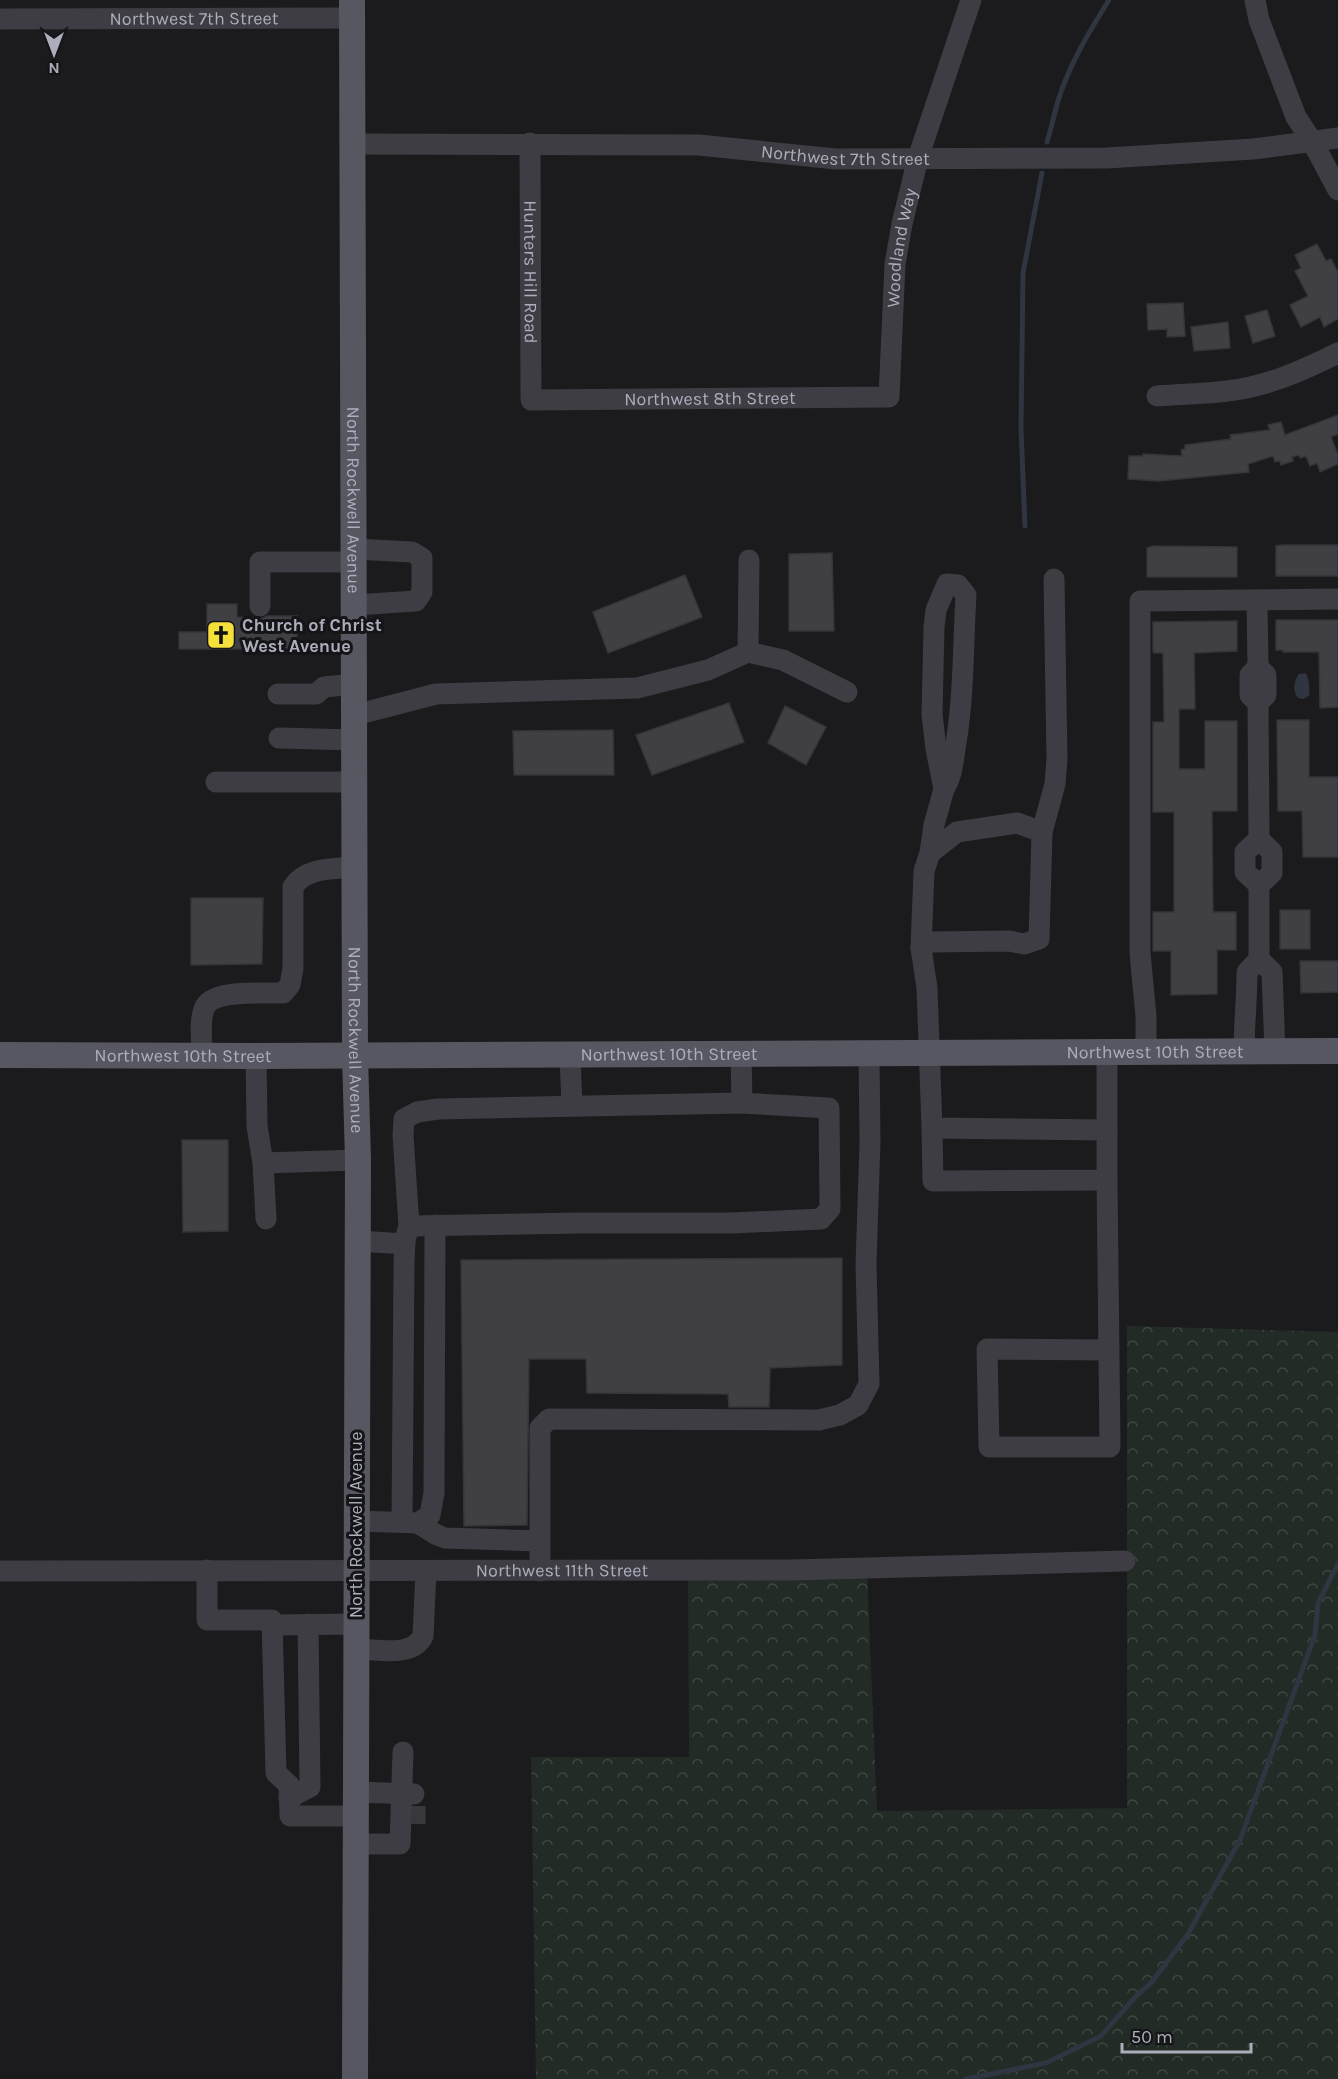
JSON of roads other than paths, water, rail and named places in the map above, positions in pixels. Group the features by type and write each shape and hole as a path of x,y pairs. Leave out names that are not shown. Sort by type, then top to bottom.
{"main road":[{"name":"North Rockwell Avenue","path":"352,9 355,1056 358,1160 356,2079"},
{"name":"Northwest 10th Street","path":"0,1055 355,1056 1338,1051"}],"street":[{"name":"Woodland Way","path":"889,397 895,264 902,224 918,158 971,0"},
{"path":"1255,0 1259,20 1296,117 1312,141 1338,190"},
{"name":"Northwest 7th Street","path":"0,19 352,9"},
{"name":"Northwest 7th Street","path":"351,144 699,145 836,159 1107,159 1253,149 1338,138"},
{"name":"Hunters Hill Road","path":"530,143 531,400"},
{"path":"1156,396 1229,391 1284,377 1338,353"},
{"name":"Northwest 8th Street","path":"531,400 889,397"},
{"path":"260,606 260,562 412,552 422,558 422,592 416,601 354,605"},
{"path":"748,652 749,560"},
{"path":"921,948 930,942 1009,941 1024,944 1039,939 1042,832 1054,784 1057,759 1054,579"},
{"path":"944,789 932,714 934,627 936,610 947,584 958,585 966,595 958,736 950,778 944,789 924,871 921,948 927,988 933,1181 1107,1180"},
{"path":"1146,1052 1146,1016 1140,953 1140,601 1338,599"},
{"path":"1244,1052 1247,972 1259,959 1259,885 1272,873 1272,852 1258,839 1258,703 1266,695 1266,675 1258,667 1257,600"},
{"path":"279,738 355,727 436,694 637,687 708,670 748,652 783,660 847,692"},
{"path":"278,694 316,693 324,687 355,684"},
{"path":"216,782 355,782"},
{"path":"930,853 957,832 1017,823 1042,832"},
{"path":"202,1056 204,1007 210,1001 218,996 234,994 283,993 290,985 293,887 298,879 312,873 355,867"},
{"path":"1259,959 1272,972 1275,1052"},
{"path":"1247,1002 1272,1002"},
{"path":"1107,1052 1110,1447 989,1447 987,1350 1109,1350"},
{"path":"741,1054 742,1103"},
{"path":"540,1570 540,1428 549,1419 819,1420 840,1415 858,1405 869,1384 866,1264 870,1142 869,1054"},
{"path":"570,1055 572,1106"},
{"path":"256,1056 257,1126 263,1163 266,1219"},
{"path":"358,1240 407,1235 435,1225 732,1223 821,1218 830,1209 829,1108 742,1103 572,1106 432,1110 417,1112 404,1119 407,1235 410,1523"},
{"path":"932,1128 1107,1130"},
{"path":"263,1163 358,1160"},
{"path":"410,1523 430,1515 434,1493 435,1225"},
{"path":"356,1521 410,1523 446,1538 540,1541"},
{"name":"Northwest 11th Street","path":"0,1571 791,1570 1125,1561"},
{"path":"207,1570 207,1620 272,1620 276,1773 289,1785 290,1816 356,1804 408,1814"},
{"path":"272,1625 308,1624 402,1650 412,1649 419,1644 423,1636 426,1571"},
{"path":"289,1798 310,1787 308,1624"},
{"path":"356,1844 400,1844 408,1814 403,1752"}],"water":[{"path":"1305,673 1309,683 1309,696 1303,699 1298,698 1294,689 1299,674"}],"waterway":[{"path":"1047,142 1068,75 1109,0"},
{"path":"1025,526 1021,429 1023,273 1042,173"},
{"path":"966,2079 1046,2063 1101,2036 1137,1995 1151,1983 1188,1934 1240,1840 1315,1635 1318,1603 1338,1564"}],"tunnel":[{"path":"415,1806 415,1824"}],"place":[{"name":"Church of Christ West Avenue","path":"221,635"}]}
